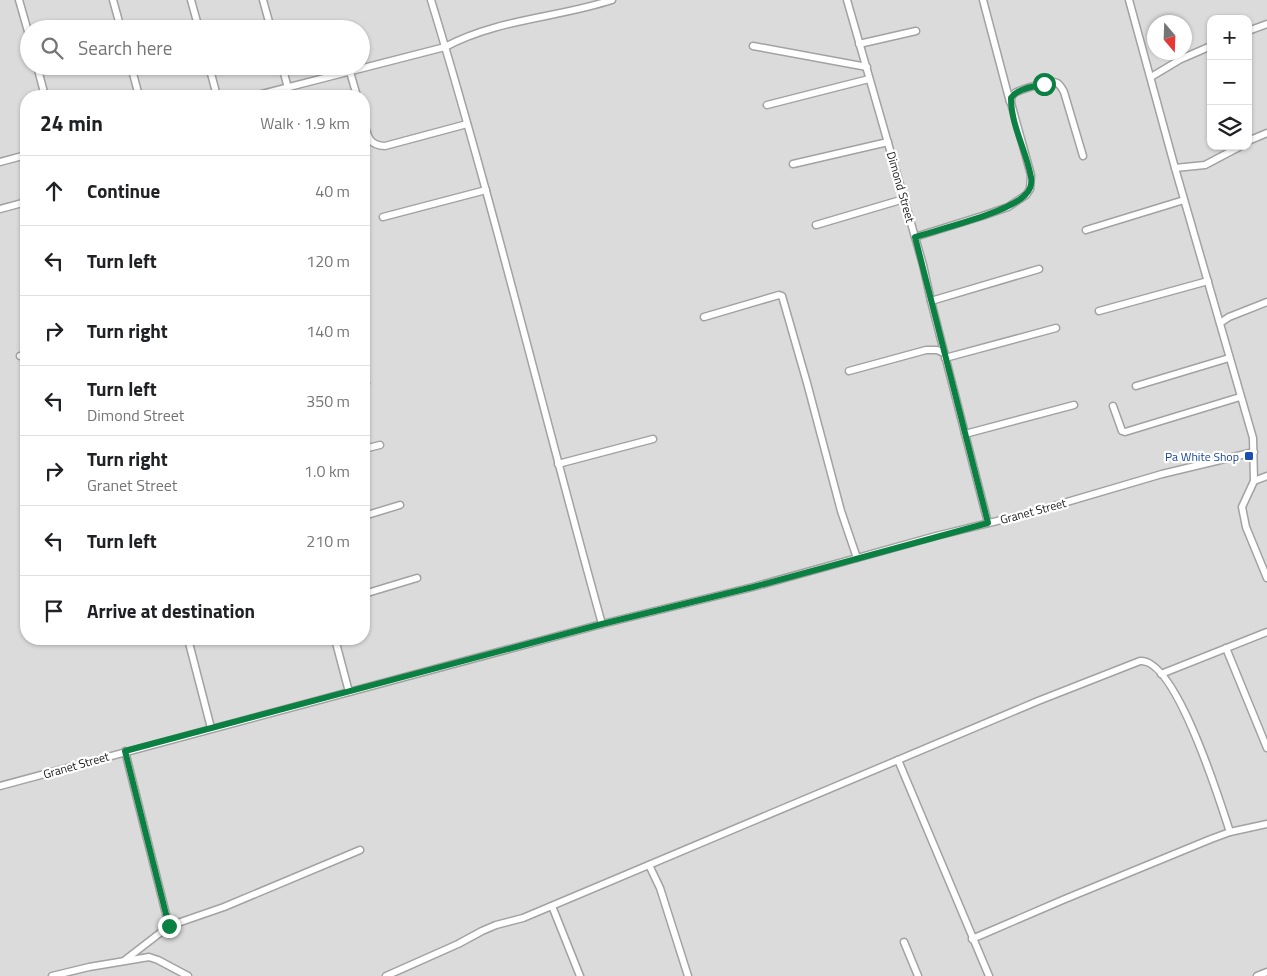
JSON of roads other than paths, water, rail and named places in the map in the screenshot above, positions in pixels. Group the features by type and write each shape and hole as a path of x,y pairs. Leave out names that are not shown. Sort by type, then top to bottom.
{"street":[{"path":"19,0 25,20"},
{"path":"113,0 119,20"},
{"path":"191,0 197,20"},
{"path":"263,0 269,20"},
{"path":"430,0 486,190 602,624"},
{"path":"370,67 445,47 470,34 497,26 586,8 612,0"},
{"name":"Dimond Street","path":"847,0 915,237 988,523"},
{"path":"915,237 1008,206 1026,195 1030,189 1030,175 983,0"},
{"path":"1129,0 1184,200 1253,438 1254,482 1242,507 1246,528 1267,578"},
{"path":"1252,30 1267,24"},
{"path":"860,44 916,31"},
{"path":"753,46 866,67"},
{"path":"1151,77 1181,59 1207,48"},
{"path":"39,75 43,90"},
{"path":"133,75 137,90"},
{"path":"211,75 215,90"},
{"path":"284,75 288,88"},
{"path":"280,90 338,75"},
{"path":"351,75 355,90"},
{"path":"767,105 870,79"},
{"path":"1011,103 1014,93 1020,90 1052,81 1059,84 1064,92 1083,156"},
{"path":"370,141 378,146 385,146 467,124"},
{"path":"1252,139 1267,133"},
{"path":"793,164 888,142"},
{"path":"1175,168 1205,165 1233,150"},
{"path":"0,162 20,157"},
{"path":"383,217 486,190"},
{"path":"816,225 904,200"},
{"path":"1086,230 1184,200"},
{"path":"0,209 20,204"},
{"path":"931,301 1039,269"},
{"path":"1099,312 1208,281"},
{"path":"704,317 779,295 782,296 838,502 857,558"},
{"path":"1220,323 1267,302"},
{"path":"849,371 926,350 938,350 945,355 1056,328"},
{"path":"1136,386 1229,358"},
{"path":"1113,406 1122,431 1125,432 1240,397"},
{"path":"965,434 1074,405"},
{"path":"558,464 653,439"},
{"path":"370,448 380,445"},
{"name":"Granet Street","path":"0,786 602,624 753,587 1162,474 1254,452"},
{"path":"1254,482 1267,476"},
{"path":"370,514 400,505"},
{"path":"370,592 418,578"},
{"path":"1162,674 1267,632"},
{"path":"190,645 211,728"},
{"path":"337,645 349,692"},
{"path":"1226,648 1267,748"},
{"path":"386,976 458,944 482,931 523,918 1038,701 1140,661 1146,662 1162,674 1174,691 1187,716 1230,832"},
{"path":"125,751 169,926"},
{"path":"898,760 989,976"},
{"path":"972,939 1064,899 1230,832 1267,824"},
{"path":"124,960 169,926 224,907 360,850"},
{"path":"649,865 660,888 688,976"},
{"path":"552,906 580,976"},
{"path":"904,942 918,976"},
{"path":"52,976 124,960 149,957 188,976"},
{"path":"1257,976 1267,972"}],"place":[{"name":"Pa White Shop","path":"1249,456"}]}
